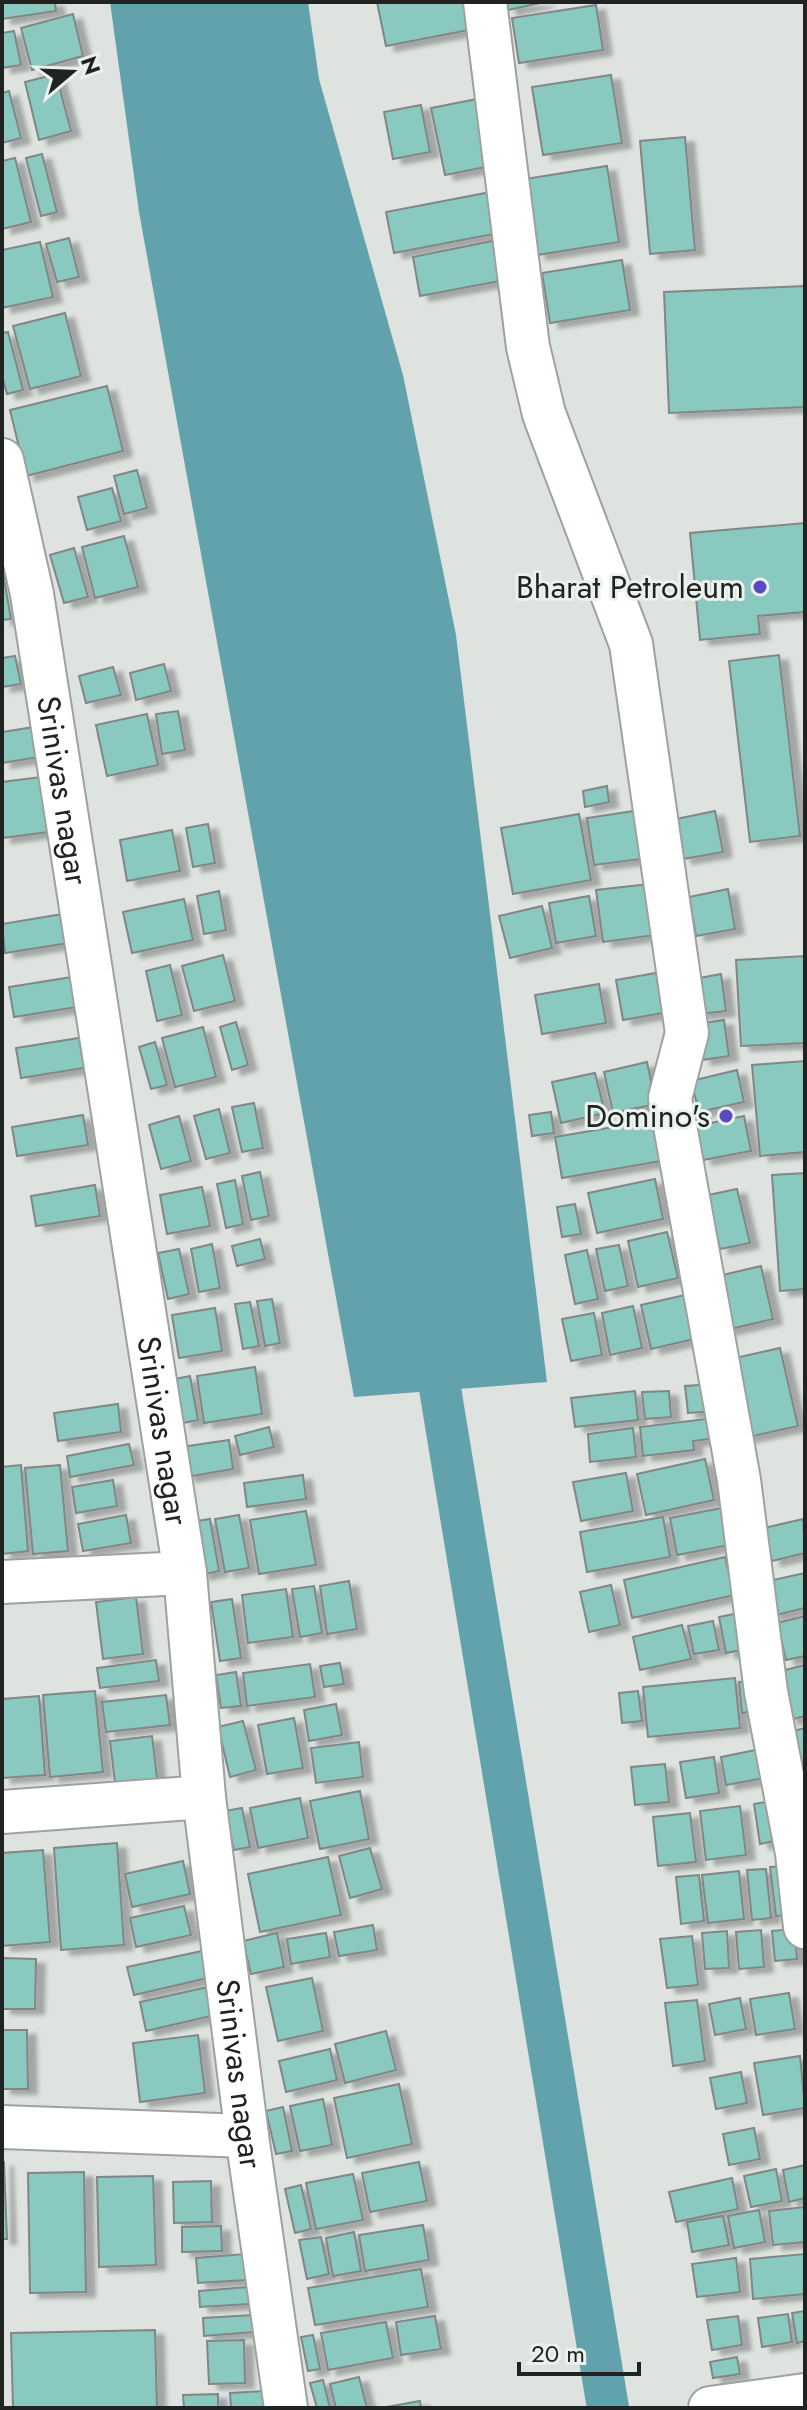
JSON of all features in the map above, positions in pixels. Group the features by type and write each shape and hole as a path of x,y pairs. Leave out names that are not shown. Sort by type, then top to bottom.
{"street":[{"path":"485,2 531,360 544,414 631,644 687,1033 670,1098 739,1480 766,1692 797,1853 805,1927"},
{"name":"Srinivas nagar","path":"2,460 32,594 185,1573 204,1797 247,2136 286,2408"},
{"path":"2,1582 185,1573"},
{"path":"2,1812 204,1797"},
{"path":"2,2127 247,2136"},
{"path":"710,2408 805,2395"}],"water":[{"path":"110,2 308,2 319,79 403,375 456,635 547,1382 354,1397 139,212"}],"building":[{"path":"2,2 55,2 56,11 2,19"},
{"path":"377,2 474,2 479,28 386,46"},
{"path":"506,2 545,2 508,10"},
{"path":"596,5 603,50 519,63 512,18"},
{"path":"73,14 83,56 32,70 21,28"},
{"path":"14,31 21,65 2,68 2,33"},
{"path":"56,74 71,131 39,140 25,82"},
{"path":"611,75 622,143 543,155 532,87"},
{"path":"9,91 21,138 2,143 2,93"},
{"path":"482,98 496,165 445,175 431,108"},
{"path":"421,105 430,152 393,159 384,112"},
{"path":"685,137 695,250 650,254 640,141"},
{"path":"42,154 57,212 41,216 26,158"},
{"path":"15,158 31,222 2,229 2,161"},
{"path":"607,166 619,242 537,255 525,179"},
{"path":"496,191 504,232 394,253 386,212"},
{"path":"69,238 79,277 57,282 46,244"},
{"path":"497,240 505,280 420,296 413,257"},
{"path":"40,242 53,297 2,308 2,250"},
{"path":"622,260 630,310 550,323 542,273"},
{"path":"805,286 805,407 669,413 664,292"},
{"path":"65,313 81,376 30,389 13,326"},
{"path":"8,332 23,390 7,394 2,376 2,333"},
{"path":"107,386 123,451 26,476 10,410"},
{"path":"137,470 147,508 124,514 114,476"},
{"path":"112,488 121,521 87,530 78,497"},
{"path":"805,523 805,612 758,616 760,634 700,640 690,533"},
{"path":"124,536 138,587 95,598 82,547"},
{"path":"74,548 88,597 64,603 50,555"},
{"path":"2,567 11,619 2,620"},
{"path":"779,655 800,836 750,842 729,661"},
{"path":"15,656 21,684 2,687 2,658"},
{"path":"164,664 171,691 136,700 130,673"},
{"path":"113,667 121,695 86,703 79,676"},
{"path":"178,711 185,750 162,754 156,714"},
{"path":"147,714 158,765 107,776 96,725"},
{"path":"34,727 39,757 2,763 2,732"},
{"path":"41,777 49,832 2,838 2,782"},
{"path":"607,786 609,802 585,807 583,791"},
{"path":"634,811 641,859 594,865 587,818"},
{"path":"715,811 723,852 683,859 676,819"},
{"path":"579,814 591,880 513,894 501,828"},
{"path":"208,824 215,863 193,867 186,828"},
{"path":"172,830 180,871 127,881 120,840"},
{"path":"649,884 656,935 603,942 596,890"},
{"path":"728,889 735,929 696,936 689,897"},
{"path":"219,891 226,930 204,934 197,896"},
{"path":"589,896 596,936 556,943 549,903"},
{"path":"184,899 193,940 132,953 123,912"},
{"path":"542,906 552,948 510,958 499,916"},
{"path":"63,914 69,943 5,953 2,924"},
{"path":"223,955 235,1001 194,1011 182,966"},
{"path":"805,956 805,1043 741,1046 736,960"},
{"path":"170,965 182,1015 157,1021 146,971"},
{"path":"656,973 663,1013 623,1020 616,980"},
{"path":"721,974 726,1011 699,1014 694,979"},
{"path":"72,977 77,1007 14,1017 9,987"},
{"path":"599,984 606,1023 542,1034 535,995"},
{"path":"724,1020 729,1056 702,1060 697,1024"},
{"path":"236,1022 248,1065 232,1070 220,1027"},
{"path":"203,1027 216,1077 175,1087 162,1038"},
{"path":"79,1038 84,1068 21,1078 16,1048"},
{"path":"155,1042 167,1085 151,1089 139,1047"},
{"path":"805,1061 805,1152 760,1156 752,1065"},
{"path":"647,1062 656,1104 613,1113 604,1072"},
{"path":"737,1070 744,1102 699,1112 691,1081"},
{"path":"595,1073 605,1113 561,1123 552,1082"},
{"path":"254,1103 263,1148 242,1152 232,1107"},
{"path":"219,1109 230,1153 206,1159 194,1116"},
{"path":"551,1112 554,1133 532,1136 529,1115"},
{"path":"83,1115 88,1145 17,1156 12,1127"},
{"path":"179,1116 191,1161 161,1169 149,1125"},
{"path":"744,1116 751,1151 703,1160 696,1126"},
{"path":"660,1119 667,1160 562,1178 555,1137"},
{"path":"260,1172 269,1216 251,1220 242,1176"},
{"path":"805,1173 805,1289 780,1291 772,1175"},
{"path":"655,1179 663,1219 597,1233 588,1193"},
{"path":"235,1180 243,1224 226,1228 217,1184"},
{"path":"95,1185 100,1216 36,1226 31,1196"},
{"path":"202,1187 210,1226 167,1234 160,1195"},
{"path":"737,1189 750,1243 720,1249 708,1195"},
{"path":"575,1204 581,1234 562,1237 557,1207"},
{"path":"667,1232 678,1278 638,1287 628,1241"},
{"path":"260,1239 265,1259 237,1266 232,1246"},
{"path":"212,1244 220,1288 199,1292 191,1249"},
{"path":"619,1245 628,1286 605,1291 596,1249"},
{"path":"179,1249 189,1294 168,1299 158,1253"},
{"path":"587,1250 598,1299 575,1304 565,1255"},
{"path":"761,1266 773,1319 726,1330 714,1277"},
{"path":"685,1295 694,1339 651,1349 641,1305"},
{"path":"272,1299 280,1343 265,1346 257,1301"},
{"path":"250,1302 259,1346 243,1349 235,1304"},
{"path":"633,1306 642,1348 610,1355 602,1313"},
{"path":"215,1308 222,1351 179,1358 172,1315"},
{"path":"594,1313 602,1355 571,1361 562,1319"},
{"path":"780,1348 798,1426 739,1439 722,1361"},
{"path":"255,1367 262,1414 204,1423 197,1376"},
{"path":"190,1376 198,1420 183,1423 175,1379"},
{"path":"713,1384 715,1411 688,1413 685,1386"},
{"path":"635,1391 638,1420 575,1427 571,1398"},
{"path":"669,1391 671,1417 645,1419 642,1392"},
{"path":"118,1404 121,1432 58,1441 54,1413"},
{"path":"714,1418 716,1438 693,1441 694,1450 643,1456 640,1427"},
{"path":"269,1427 274,1447 240,1455 235,1436"},
{"path":"633,1428 636,1457 590,1462 588,1434"},
{"path":"229,1440 233,1469 186,1477 181,1447"},
{"path":"129,1444 134,1465 70,1477 67,1456"},
{"path":"705,1459 714,1500 646,1515 637,1474"},
{"path":"21,1465 28,1551 2,1554 2,1467"},
{"path":"60,1465 68,1551 33,1554 25,1468"},
{"path":"626,1473 633,1511 581,1521 573,1482"},
{"path":"303,1475 306,1499 247,1507 244,1483"},
{"path":"113,1480 117,1506 76,1513 72,1487"},
{"path":"727,1507 734,1544 677,1555 670,1518"},
{"path":"306,1511 316,1565 259,1574 250,1520"},
{"path":"126,1515 131,1543 83,1551 78,1524"},
{"path":"239,1515 249,1568 225,1572 215,1519"},
{"path":"663,1517 670,1557 587,1572 580,1532"},
{"path":"210,1519 219,1571 201,1575 191,1522"},
{"path":"803,1519 805,1553 772,1561 764,1528"},
{"path":"725,1557 734,1595 632,1618 624,1580"},
{"path":"805,1573 805,1608 772,1616 764,1582"},
{"path":"349,1581 357,1629 327,1634 320,1586"},
{"path":"611,1585 620,1625 589,1632 580,1592"},
{"path":"314,1586 322,1633 300,1637 292,1589"},
{"path":"286,1589 293,1637 248,1643 242,1595"},
{"path":"136,1597 143,1654 103,1659 96,1602"},
{"path":"232,1599 241,1658 220,1661 211,1602"},
{"path":"744,1612 751,1648 726,1653 719,1617"},
{"path":"805,1616 805,1656 786,1660 777,1623"},
{"path":"713,1621 719,1650 694,1654 688,1626"},
{"path":"682,1625 691,1659 640,1670 633,1637"},
{"path":"156,1660 159,1681 100,1688 97,1668"},
{"path":"340,1663 344,1684 324,1687 320,1666"},
{"path":"310,1664 315,1697 247,1706 243,1673"},
{"path":"805,1665 805,1716 789,1720 777,1672"},
{"path":"236,1672 241,1706 221,1708 216,1675"},
{"path":"735,1678 740,1728 648,1737 643,1687"},
{"path":"758,1681 762,1710 742,1713 739,1682"},
{"path":"95,1691 103,1772 50,1777 43,1695"},
{"path":"638,1691 642,1721 622,1723 619,1693"},
{"path":"166,1695 170,1725 106,1732 102,1702"},
{"path":"39,1696 45,1775 2,1778 2,1699"},
{"path":"336,1704 342,1735 309,1741 304,1710"},
{"path":"294,1718 303,1768 267,1774 258,1725"},
{"path":"243,1721 256,1770 230,1777 218,1727"},
{"path":"805,1728 805,1787 789,1732"},
{"path":"152,1736 158,1786 116,1791 110,1741"},
{"path":"359,1742 363,1777 316,1783 311,1748"},
{"path":"770,1747 775,1776 726,1785 721,1757"},
{"path":"714,1757 719,1793 686,1798 680,1762"},
{"path":"665,1764 669,1802 635,1805 631,1767"},
{"path":"360,1791 369,1839 320,1849 310,1801"},
{"path":"300,1798 308,1838 258,1848 250,1808"},
{"path":"778,1800 784,1839 760,1844 754,1804"},
{"path":"740,1806 746,1855 706,1860 700,1811"},
{"path":"242,1808 250,1847 234,1850 225,1811"},
{"path":"690,1813 696,1862 658,1866 653,1817"},
{"path":"117,1843 124,1945 61,1950 54,1848"},
{"path":"370,1848 382,1889 350,1898 339,1856"},
{"path":"43,1850 50,1942 2,1946 2,1853"},
{"path":"328,1857 341,1915 260,1932 248,1874"},
{"path":"183,1861 190,1894 132,1907 125,1874"},
{"path":"789,1866 795,1915 776,1916 770,1867"},
{"path":"766,1869 771,1918 752,1920 747,1870"},
{"path":"739,1871 744,1919 708,1923 702,1875"},
{"path":"699,1875 704,1921 681,1924 676,1877"},
{"path":"184,1906 191,1935 136,1947 130,1918"},
{"path":"373,1925 377,1950 339,1956 334,1932"},
{"path":"794,1929 797,1959 775,1961 772,1931"},
{"path":"761,1930 764,1967 739,1969 736,1932"},
{"path":"727,1931 729,1968 705,1969 702,1933"},
{"path":"277,1933 284,1967 251,1974 243,1941"},
{"path":"326,1933 330,1957 291,1964 287,1939"},
{"path":"692,1936 698,1985 667,1988 660,1939"},
{"path":"202,1951 208,1978 134,1995 127,1967"},
{"path":"2,1958 36,1959 35,2009 2,2009"},
{"path":"312,1978 323,2031 278,2041 266,1987"},
{"path":"208,1987 215,2015 146,2031 140,2002"},
{"path":"789,1993 795,2029 756,2035 750,1999"},
{"path":"740,1998 746,2029 715,2035 709,2004"},
{"path":"697,2000 705,2061 673,2066 665,2003"},
{"path":"2,2030 27,2030 28,2089 2,2089"},
{"path":"386,2031 396,2070 345,2083 335,2044"},
{"path":"198,2035 205,2093 140,2102 133,2043"},
{"path":"330,2049 337,2080 286,2092 279,2061"},
{"path":"800,2056 805,2108 763,2115 754,2063"},
{"path":"741,2072 747,2103 716,2109 710,2078"},
{"path":"399,2084 412,2144 347,2158 334,2098"},
{"path":"323,2099 332,2145 300,2151 290,2106"},
{"path":"283,2107 292,2151 276,2154 266,2111"},
{"path":"754,2128 760,2159 729,2165 723,2134"},
{"path":"4,2162 7,2239 2,2239"},
{"path":"419,2162 427,2201 370,2212 362,2173"},
{"path":"805,2165 805,2198 789,2202 783,2170"},
{"path":"776,2169 782,2201 751,2207 744,2176"},
{"path":"84,2172 86,2292 30,2293 28,2173"},
{"path":"353,2174 363,2220 316,2229 306,2183"},
{"path":"153,2176 156,2265 99,2267 97,2177"},
{"path":"732,2178 738,2209 676,2222 669,2192"},
{"path":"211,2181 212,2222 174,2223 173,2182"},
{"path":"301,2185 311,2229 295,2233 285,2189"},
{"path":"805,2207 805,2242 773,2245 769,2211"},
{"path":"759,2210 765,2242 734,2248 728,2216"},
{"path":"723,2216 729,2245 692,2252 687,2222"},
{"path":"423,2225 429,2260 365,2271 359,2235"},
{"path":"221,2226 222,2251 182,2252 182,2227"},
{"path":"354,2232 361,2271 333,2276 326,2238"},
{"path":"321,2237 329,2274 307,2279 299,2240"},
{"path":"245,2254 247,2280 198,2283 196,2258"},
{"path":"805,2254 805,2294 753,2299 750,2259"},
{"path":"736,2258 740,2292 697,2297 692,2264"},
{"path":"421,2269 428,2307 315,2325 308,2288"},
{"path":"248,2287 249,2304 200,2307 199,2291"},
{"path":"805,2311 805,2341 797,2343 792,2313"},
{"path":"788,2314 792,2342 762,2347 758,2318"},
{"path":"252,2315 254,2332 204,2336 203,2318"},
{"path":"435,2316 441,2349 401,2355 396,2322"},
{"path":"738,2316 742,2345 712,2350 707,2320"},
{"path":"386,2322 393,2358 328,2370 321,2333"},
{"path":"155,2330 157,2408 13,2408 11,2333"},
{"path":"313,2335 320,2369 308,2371 301,2337"},
{"path":"244,2340 245,2383 209,2384 207,2341"},
{"path":"737,2357 740,2374 713,2378 710,2362"},
{"path":"359,2377 367,2408 336,2408 330,2384"},
{"path":"323,2380 330,2408 317,2408 310,2383"},
{"path":"265,2391 265,2408 231,2408 230,2393"},
{"path":"218,2394 218,2408 184,2408 183,2395"},
{"path":"420,2401 421,2408 381,2408"}],"waterway":[{"path":"431,1334 608,2408"}],"place":[{"name":"Bharat Petroleum","path":"760,587"},
{"name":"Domino's","path":"726,1116"}]}
